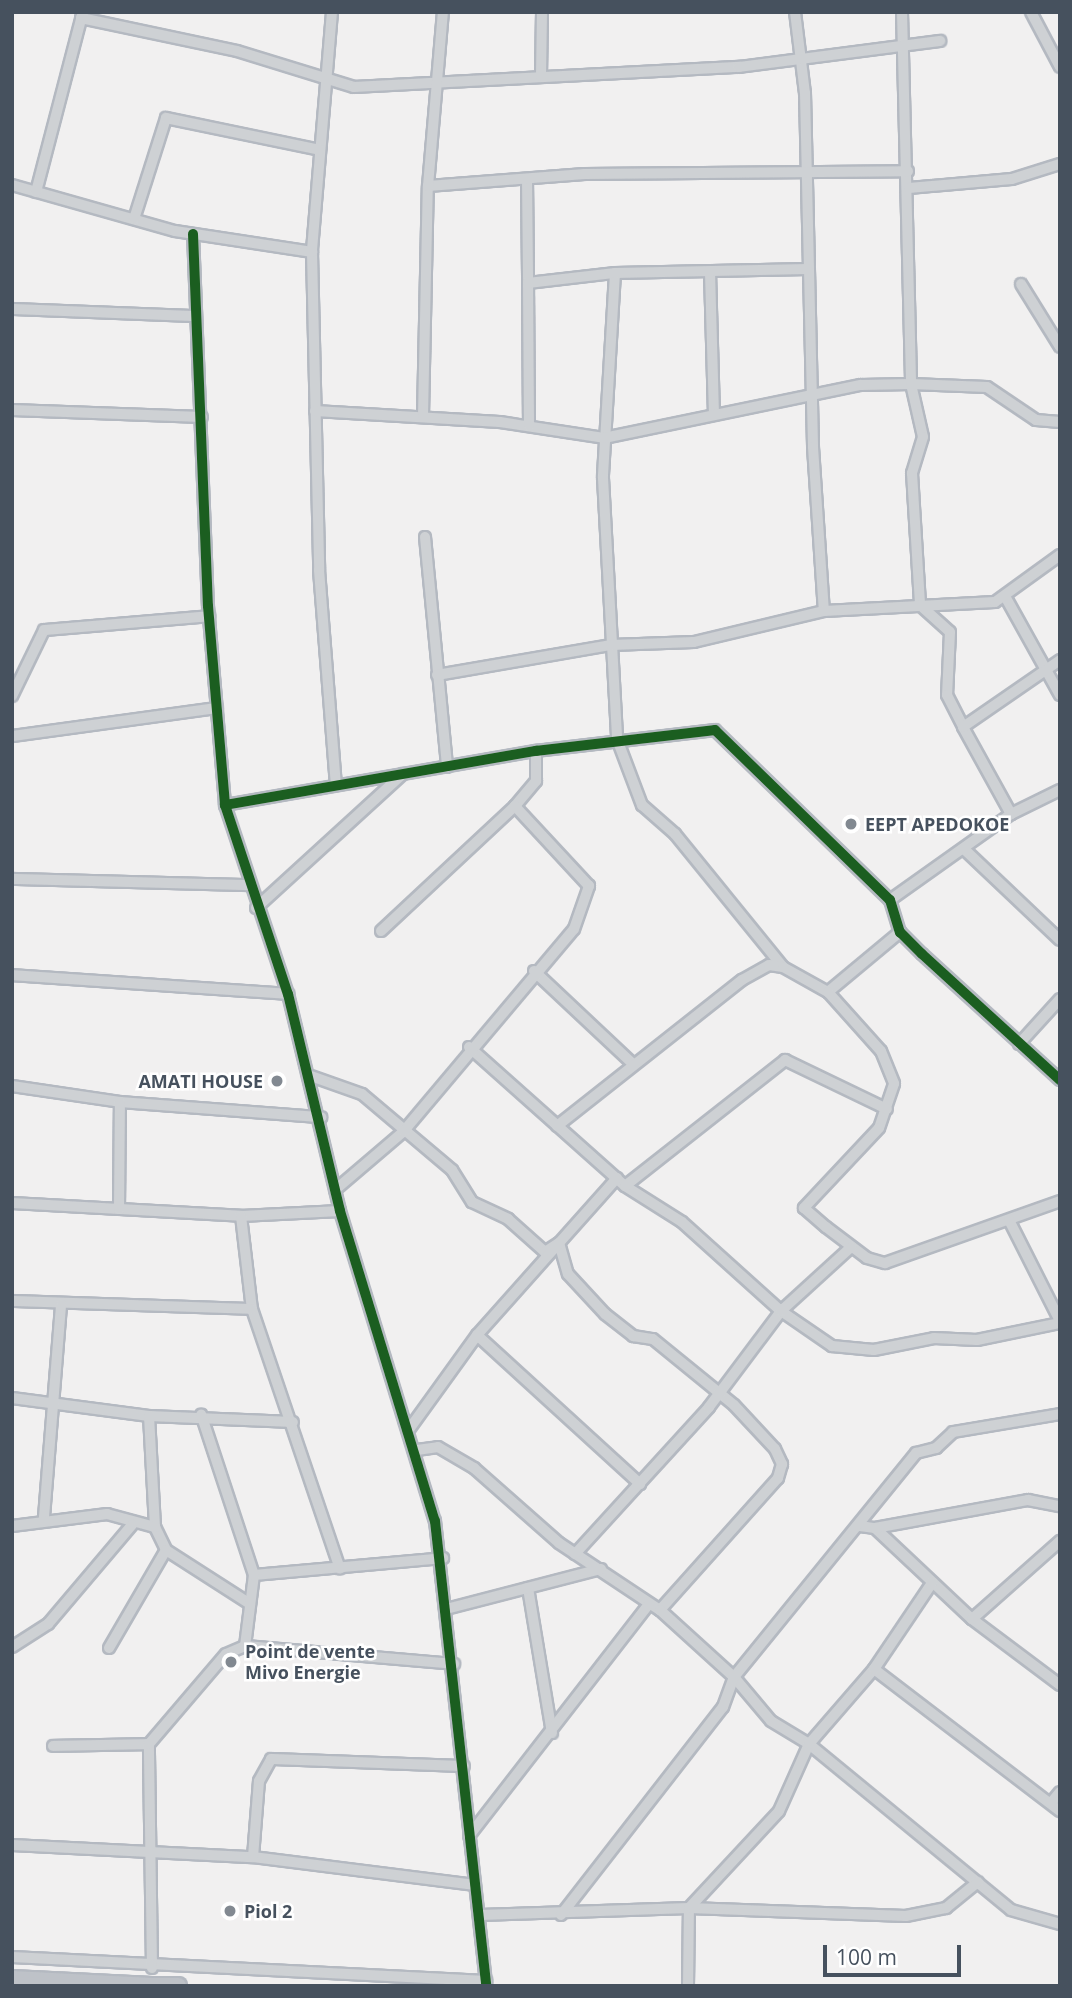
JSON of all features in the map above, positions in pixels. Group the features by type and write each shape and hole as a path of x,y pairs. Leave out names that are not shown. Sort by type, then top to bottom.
{"highway":[{"path":"12,1979 178,1986"}],"street":[{"path":"332,12 312,252 320,589 336,784"},
{"path":"423,416 428,186 443,12"},
{"path":"541,76 542,12"},
{"path":"795,12 803,57 804,171 824,611"},
{"path":"902,12 908,46 911,384 923,437 912,473 920,604 950,632 947,695 1011,814"},
{"path":"1031,12 1060,67"},
{"path":"36,192 82,15 237,51 354,87 439,79 739,67 940,41"},
{"path":"134,219 166,118 320,150"},
{"path":"909,188 1012,179 1060,164"},
{"path":"428,186 527,178 908,171"},
{"path":"527,178 529,426"},
{"path":"12,185 193,234 312,252"},
{"path":"12,1957 152,1968 486,1983 443,1558 417,1450 340,1211 321,1117 288,994 248,885 225,805 209,616 202,417 194,316 193,234"},
{"path":"528,283 615,273 808,269"},
{"path":"710,272 714,415"},
{"path":"615,273 612,410 604,439 617,739 642,804 675,834 782,967 828,992 889,1067 894,1084 879,1128 804,1208 851,1247 885,1263 1060,1201"},
{"path":"1021,284 1060,346"},
{"path":"12,309 194,316"},
{"path":"315,411 423,416 529,426 604,439 813,394 911,384 987,387 1036,420 1060,422"},
{"path":"12,410 202,417"},
{"path":"425,537 447,767"},
{"path":"437,675 611,645 694,642 824,611 1006,598 1060,555"},
{"path":"1006,598 1043,670 1060,695"},
{"path":"12,696 44,630 209,616"},
{"path":"963,727 1060,660"},
{"path":"12,736 217,708"},
{"path":"225,805 536,751 617,739 715,730 890,900 900,932 1060,1080"},
{"path":"381,931 515,806 536,780 536,751"},
{"path":"257,908 402,775"},
{"path":"890,900 1011,814 1060,790"},
{"path":"335,1189 403,1132 469,1047 574,929 590,886 515,806"},
{"path":"964,849 1060,940"},
{"path":"12,879 248,885"},
{"path":"828,992 900,932"},
{"path":"557,1126 756,970 782,967"},
{"path":"534,971 633,1064"},
{"path":"12,975 288,994"},
{"path":"1019,1044 1060,999"},
{"path":"469,1047 621,1182 694,1231 781,1311 832,1346 874,1350 934,1338 977,1340 1060,1322 1009,1220"},
{"path":"410,1428 477,1335 559,1243 621,1182 785,1060 887,1109"},
{"path":"308,1075 362,1094 403,1132 452,1170 472,1202 508,1219 545,1252 559,1243"},
{"path":"12,1086 120,1102 321,1117"},
{"path":"119,1209 120,1102"},
{"path":"12,1203 241,1216 340,1211"},
{"path":"241,1216 252,1309 293,1422 340,1569"},
{"path":"559,1243 568,1274 605,1314 633,1336 653,1339 720,1394 771,1443 781,1472 660,1611"},
{"path":"575,1554 720,1394 781,1311 851,1247"},
{"path":"12,1301 61,1305 252,1309"},
{"path":"44,1517 57,1403 61,1305"},
{"path":"477,1335 640,1484"},
{"path":"12,1398 149,1416 201,1414 293,1422"},
{"path":"201,1414 254,1575 245,1646"},
{"path":"561,1915 723,1707 734,1677 916,1453 936,1448 953,1432 1060,1414"},
{"path":"149,1416 155,1527 166,1550 250,1604"},
{"path":"417,1450 438,1447 458,1457 575,1554 660,1611 734,1677 771,1721 809,1745 1011,1910 1060,1924"},
{"path":"860,1525 875,1528 1027,1500 1060,1506"},
{"path":"12,1526 44,1517 107,1514 132,1525 155,1527"},
{"path":"12,1647 48,1624 132,1525"},
{"path":"875,1528 972,1619 1060,1685"},
{"path":"972,1619 1060,1541"},
{"path":"109,1648 166,1550"},
{"path":"254,1575 443,1558"},
{"path":"450,1608 601,1569"},
{"path":"688,1986 689,1908 779,1811 809,1745 874,1669 932,1583"},
{"path":"528,1588 552,1733"},
{"path":"470,1836 649,1604"},
{"path":"152,1968 149,1744 226,1654 245,1646 454,1664"},
{"path":"874,1669 1056,1807 1060,1792"},
{"path":"53,1746 149,1744"},
{"path":"253,1857 259,1781 271,1759 464,1766"},
{"path":"12,1845 253,1857 475,1885"},
{"path":"480,1915 561,1915 689,1908 906,1916 946,1908 978,1882"}],"cycle path":[{"path":"193,234 208,606 225,805 288,994 340,1211 435,1521 486,1986"},
{"path":"225,805 536,751 715,730 890,900 900,932 1060,1080"}],"place":[{"name":"EEPT APEDOKOE","path":"851,824"},
{"name":"AMATI HOUSE","path":"277,1081"},
{"name":"Point de vente Mivo Energie","path":"231,1662"},
{"name":"Piol 2","path":"230,1911"}]}
